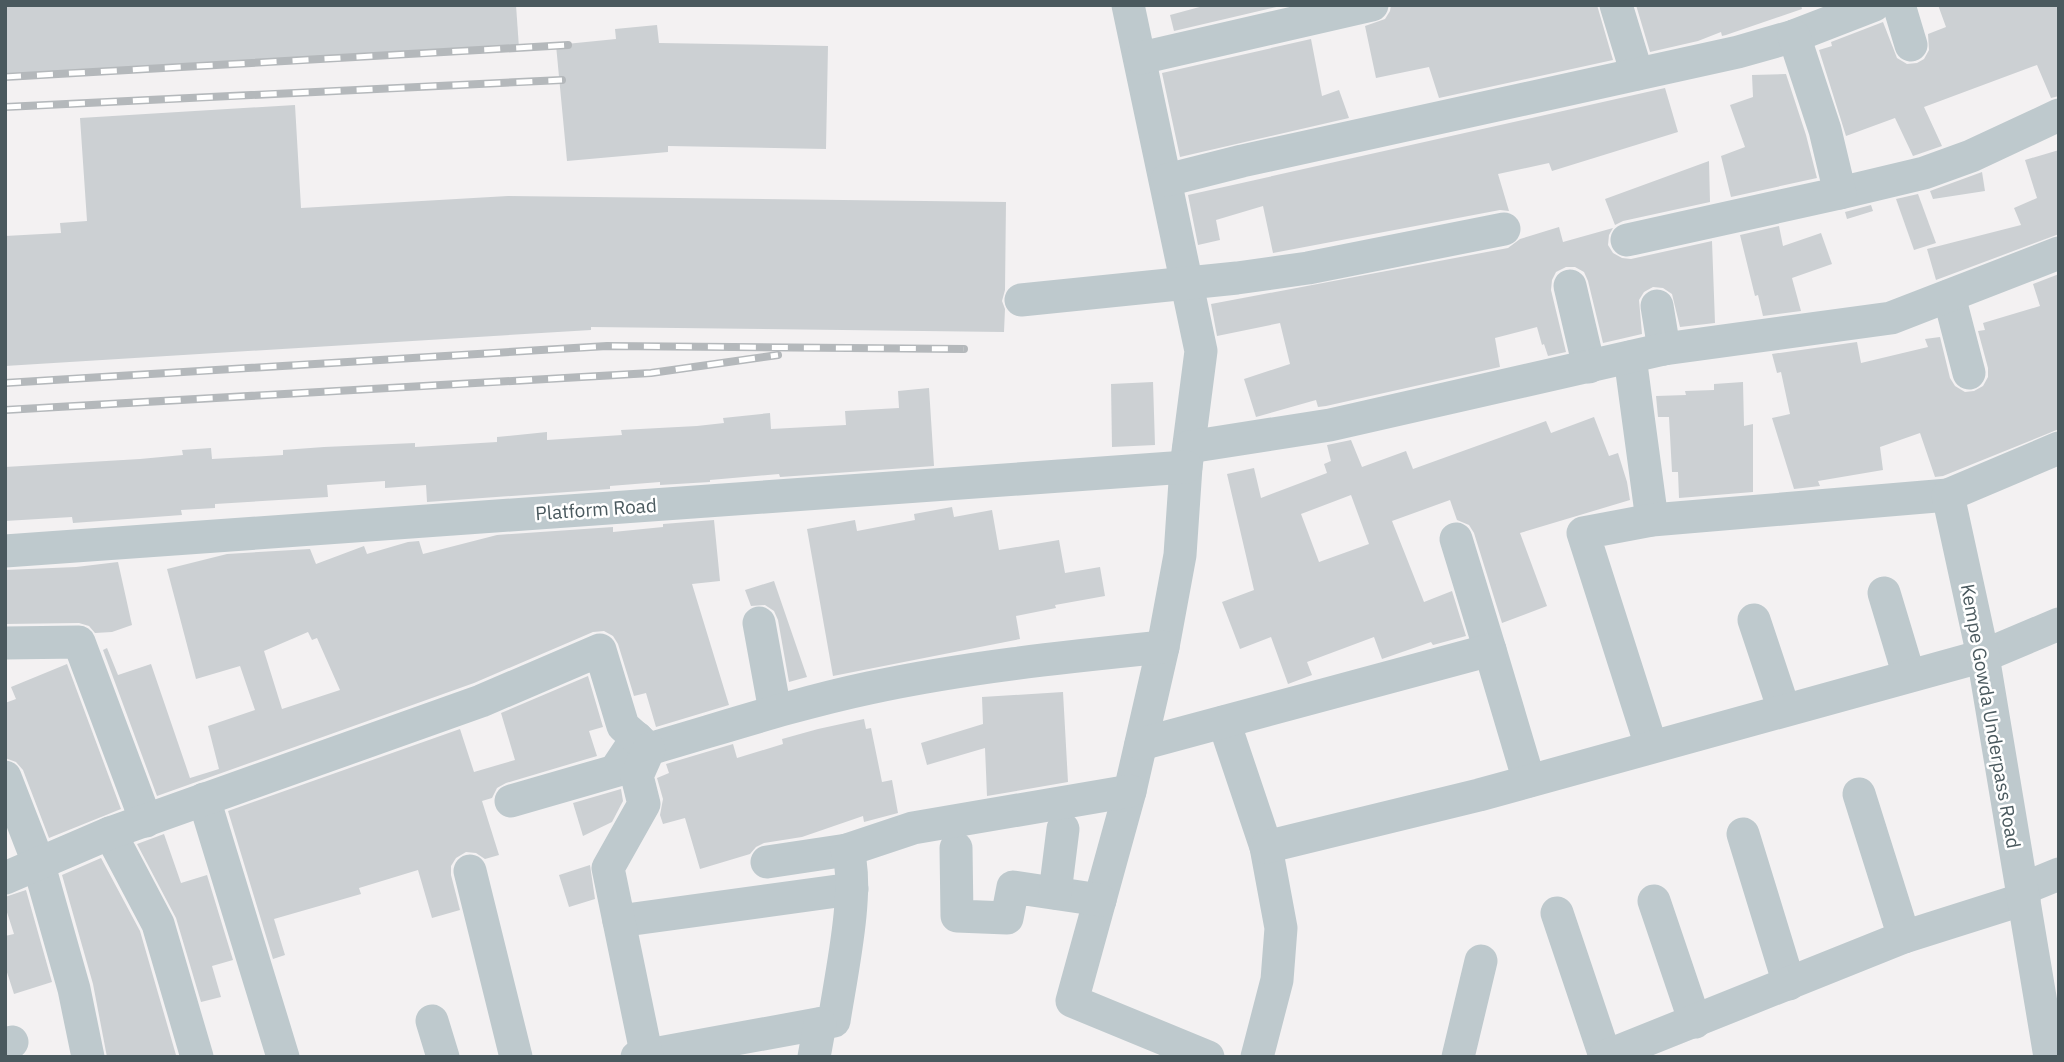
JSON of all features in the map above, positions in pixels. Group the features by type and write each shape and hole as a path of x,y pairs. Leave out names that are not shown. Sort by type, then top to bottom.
{"street":[{"path":"1128,5 1201,351 1180,555 1163,647 1130,791 1072,1000 1208,1057"},
{"path":"1141,58 1372,5"},
{"path":"1616,5 1637,74"},
{"path":"1167,180 1242,161 1738,52 1794,36 1874,5"},
{"path":"1899,5 1911,45"},
{"path":"1794,36 1825,130 1840,193"},
{"path":"1627,240 1924,173 1971,156 2059,115"},
{"path":"1021,300 1308,268 1504,229"},
{"name":"Platform Road","path":"5,551 1188,457 1664,349 1891,318 2059,253"},
{"path":"1570,286 1589,367"},
{"path":"1949,296 1969,373"},
{"path":"1657,306 1664,349"},
{"path":"1630,357 1652,520"},
{"path":"1651,746 1583,533 1652,520 1948,495 2059,448"},
{"name":"Kempe Gowda Underpass Road","path":"1948,495 1983,656 2050,1057"},
{"path":"1456,539 1529,781"},
{"path":"1884,593 1909,676"},
{"path":"1755,620 1784,709"},
{"path":"759,623 775,711"},
{"path":"1266,848 1529,781 1983,656 2059,624"},
{"path":"5,643 79,642 146,821"},
{"path":"512,801 615,771 643,744 869,688 1014,662 1163,647"},
{"path":"5,878 110,833 481,701 600,650 623,726 643,744"},
{"path":"1141,744 1490,650"},
{"path":"1224,722 1266,848 1281,928 1277,980 1257,1057"},
{"path":"643,744 637,776 644,804 608,868 644,1056 834,1021 852,889 851,860 847,850"},
{"path":"5,777 38,862 74,989 88,1057"},
{"path":"767,862 847,850 913,828 1130,791"},
{"path":"1859,794 1904,937"},
{"path":"204,800 283,1057"},
{"path":"1055,893 1063,830"},
{"path":"110,833 158,924 197,1057"},
{"path":"1743,834 1788,984"},
{"path":"956,848 957,916 1007,918 1013,887 1100,900"},
{"path":"470,871 516,1057"},
{"path":"1557,913 1604,1057 1904,937 2023,894 2059,874"},
{"path":"619,921 852,889"},
{"path":"1654,901 1695,1022"},
{"path":"1458,1057 1481,961"},
{"path":"432,1021 443,1057"},
{"path":"814,1057 820,1024"}],"building":[{"path":"5,5 516,5 519,48 5,79"},
{"path":"1207,5 1285,5 1174,31 1170,15"},
{"path":"1391,5 1597,5 1613,60 1439,98 1429,67 1376,78 1365,26 1385,19"},
{"path":"1636,5 1801,5 1802,9 1726,35 1722,36 1721,32 1698,41 1650,52"},
{"path":"1938,5 2059,5 2059,96 2051,98 2037,65 1924,107 1942,146 1913,156 1895,118 1846,136 1819,50 1832,46 1831,42 1883,22 1897,58 1907,64 1917,63 1924,59 1929,50 1928,34 1946,27"},
{"path":"657,25 659,43 828,46 826,149 668,146 668,152 567,161 556,45 616,39 615,29"},
{"path":"1311,39 1322,96 1339,90 1349,118 1180,157 1162,73"},
{"path":"1786,74 1817,178 1731,197 1721,156 1745,147 1730,105 1753,97 1752,75"},
{"path":"1665,88 1678,132 1552,171 1549,163 1498,174 1509,211 1500,210 1273,253 1263,206 1216,220 1220,240 1198,245 1188,195"},
{"path":"295,105 301,208 508,196 1006,202 1005,290 1002,301 1005,309 1004,332 591,327 591,330 5,366 5,236 61,233 60,223 87,221 80,118"},
{"path":"2059,150 2059,234 1936,280 1927,249 2021,225 2014,208 2037,198 2025,160"},
{"path":"1709,161 1710,202 1615,225 1605,199"},
{"path":"1982,172 1985,191 1933,199 1930,191"},
{"path":"1918,194 1936,243 1914,250 1896,199"},
{"path":"1871,205 1873,211 1847,219 1845,212"},
{"path":"1779,226 1783,246 1821,233 1832,264 1792,278 1801,311 1763,316 1758,295 1755,296 1740,235"},
{"path":"1559,227 1563,242 1613,228 1608,245 1613,253 1631,259 1712,241 1715,323 1680,327 1672,294 1663,288 1653,287 1644,292 1639,300 1642,334 1603,343 1584,272 1575,267 1566,267 1556,272 1551,290 1566,352 1548,356 1537,327 1495,338 1500,367 1326,406 1318,407 1316,400 1256,417 1244,379 1290,364 1280,323 1217,336 1211,304 1508,248 1520,239"},
{"path":"2059,274 2059,429 1935,477 1920,433 1880,447 1883,470 1818,481 1820,486 1794,489 1772,418 1790,414 1781,372 1777,373 1772,354 1857,342 1861,363 1928,347 1925,339 1940,337 1950,378 1955,386 1965,392 1974,391 1983,386 1988,377 1978,331 1985,330 1983,323 2040,306 2033,284"},
{"path":"1153,382 1155,445 1112,447 1111,384"},
{"path":"1743,382 1744,426 1753,424 1753,492 1679,498 1678,472 1672,472 1669,417 1658,417 1656,396 1686,395 1685,391 1714,390 1714,384"},
{"path":"929,388 934,466 780,477 779,474 660,485 660,482 610,486 610,489 427,502 426,485 385,488 385,481 327,485 328,497 215,504 215,508 181,510 182,515 73,523 72,517 5,521 5,467 140,459 183,455 182,450 211,448 212,459 283,455 283,450 324,447 415,443 415,447 497,442 497,437 547,432 547,440 622,435 621,430 724,423 723,418 770,413 771,429 846,425 845,411 899,408 898,391"},
{"path":"1594,417 1609,456 1618,453 1630,500 1520,533 1547,606 1502,623 1474,533 1469,525 1457,520 1450,500 1392,521 1424,602 1452,591 1466,636 1433,645 1431,642 1382,659 1374,637 1307,662 1312,675 1288,684 1271,637 1240,649 1222,602 1254,590 1227,474 1254,468 1261,498 1327,473 1324,464 1331,461 1327,445 1351,440 1362,467 1406,451 1413,469 1546,421 1551,433","holes":["1351,495 1369,544 1319,562 1301,514"]},
{"path":"952,507 954,517 992,510 999,550 1059,540 1065,573 1100,567 1105,596 1055,605 1056,608 1016,616 1020,639 833,676 807,529 855,520 857,531 915,520 914,514"},
{"path":"714,520 720,581 692,584 729,705 656,727 646,693 634,696 613,636 604,631 593,632 474,683 157,796 103,650 107,648 118,675 151,664 190,778 219,769 208,726 255,710 240,666 196,679 167,569 227,554 310,549 316,564 364,546 367,554 419,541 423,554 497,535 613,527 613,532 663,527 663,524","holes":["308,632 312,640 317,638 340,690 282,709 264,651"]},
{"path":"118,562 132,625 112,632 95,633 89,626 79,623 5,624 5,570"},
{"path":"774,581 807,677 789,682 774,611 765,605 751,606 745,590"},
{"path":"67,664 121,809 49,838 23,770 16,762 5,758 5,703 16,699 11,687"},
{"path":"588,676 603,727 589,731 597,756 506,783 497,788 492,798 482,801 499,855 485,859 476,853 466,852 456,858 451,866 451,875 460,910 432,918 418,870 359,888 361,894 274,919 285,955 273,959 228,811 460,729 474,772 515,760 501,713"},
{"path":"1063,692 1068,782 987,796 985,748 927,765 921,743 983,724 982,697"},
{"path":"864,719 866,729 871,728 882,782 892,780 898,813 864,822 863,816 802,837 764,843 750,854 700,869 685,818 663,824 660,815 663,799 657,778 669,773 666,764 733,744 737,758 783,744 782,739"},
{"path":"621,789 623,801 612,822 583,836 573,803"},
{"path":"164,834 181,883 207,875 233,960 212,966 221,997 201,1002 176,918 137,844"},
{"path":"101,858 140,931 176,1055 107,1057 93,984 62,875"},
{"path":"590,865 595,899 569,907 559,875"},
{"path":"26,890 52,982 14,994 5,966 5,936 14,934 5,906 5,897"}],"railway":[{"path":"5,77 568,45"},
{"path":"5,107 562,80"},
{"path":"5,383 607,346 964,349"},
{"path":"5,410 651,373 778,355"}]}
